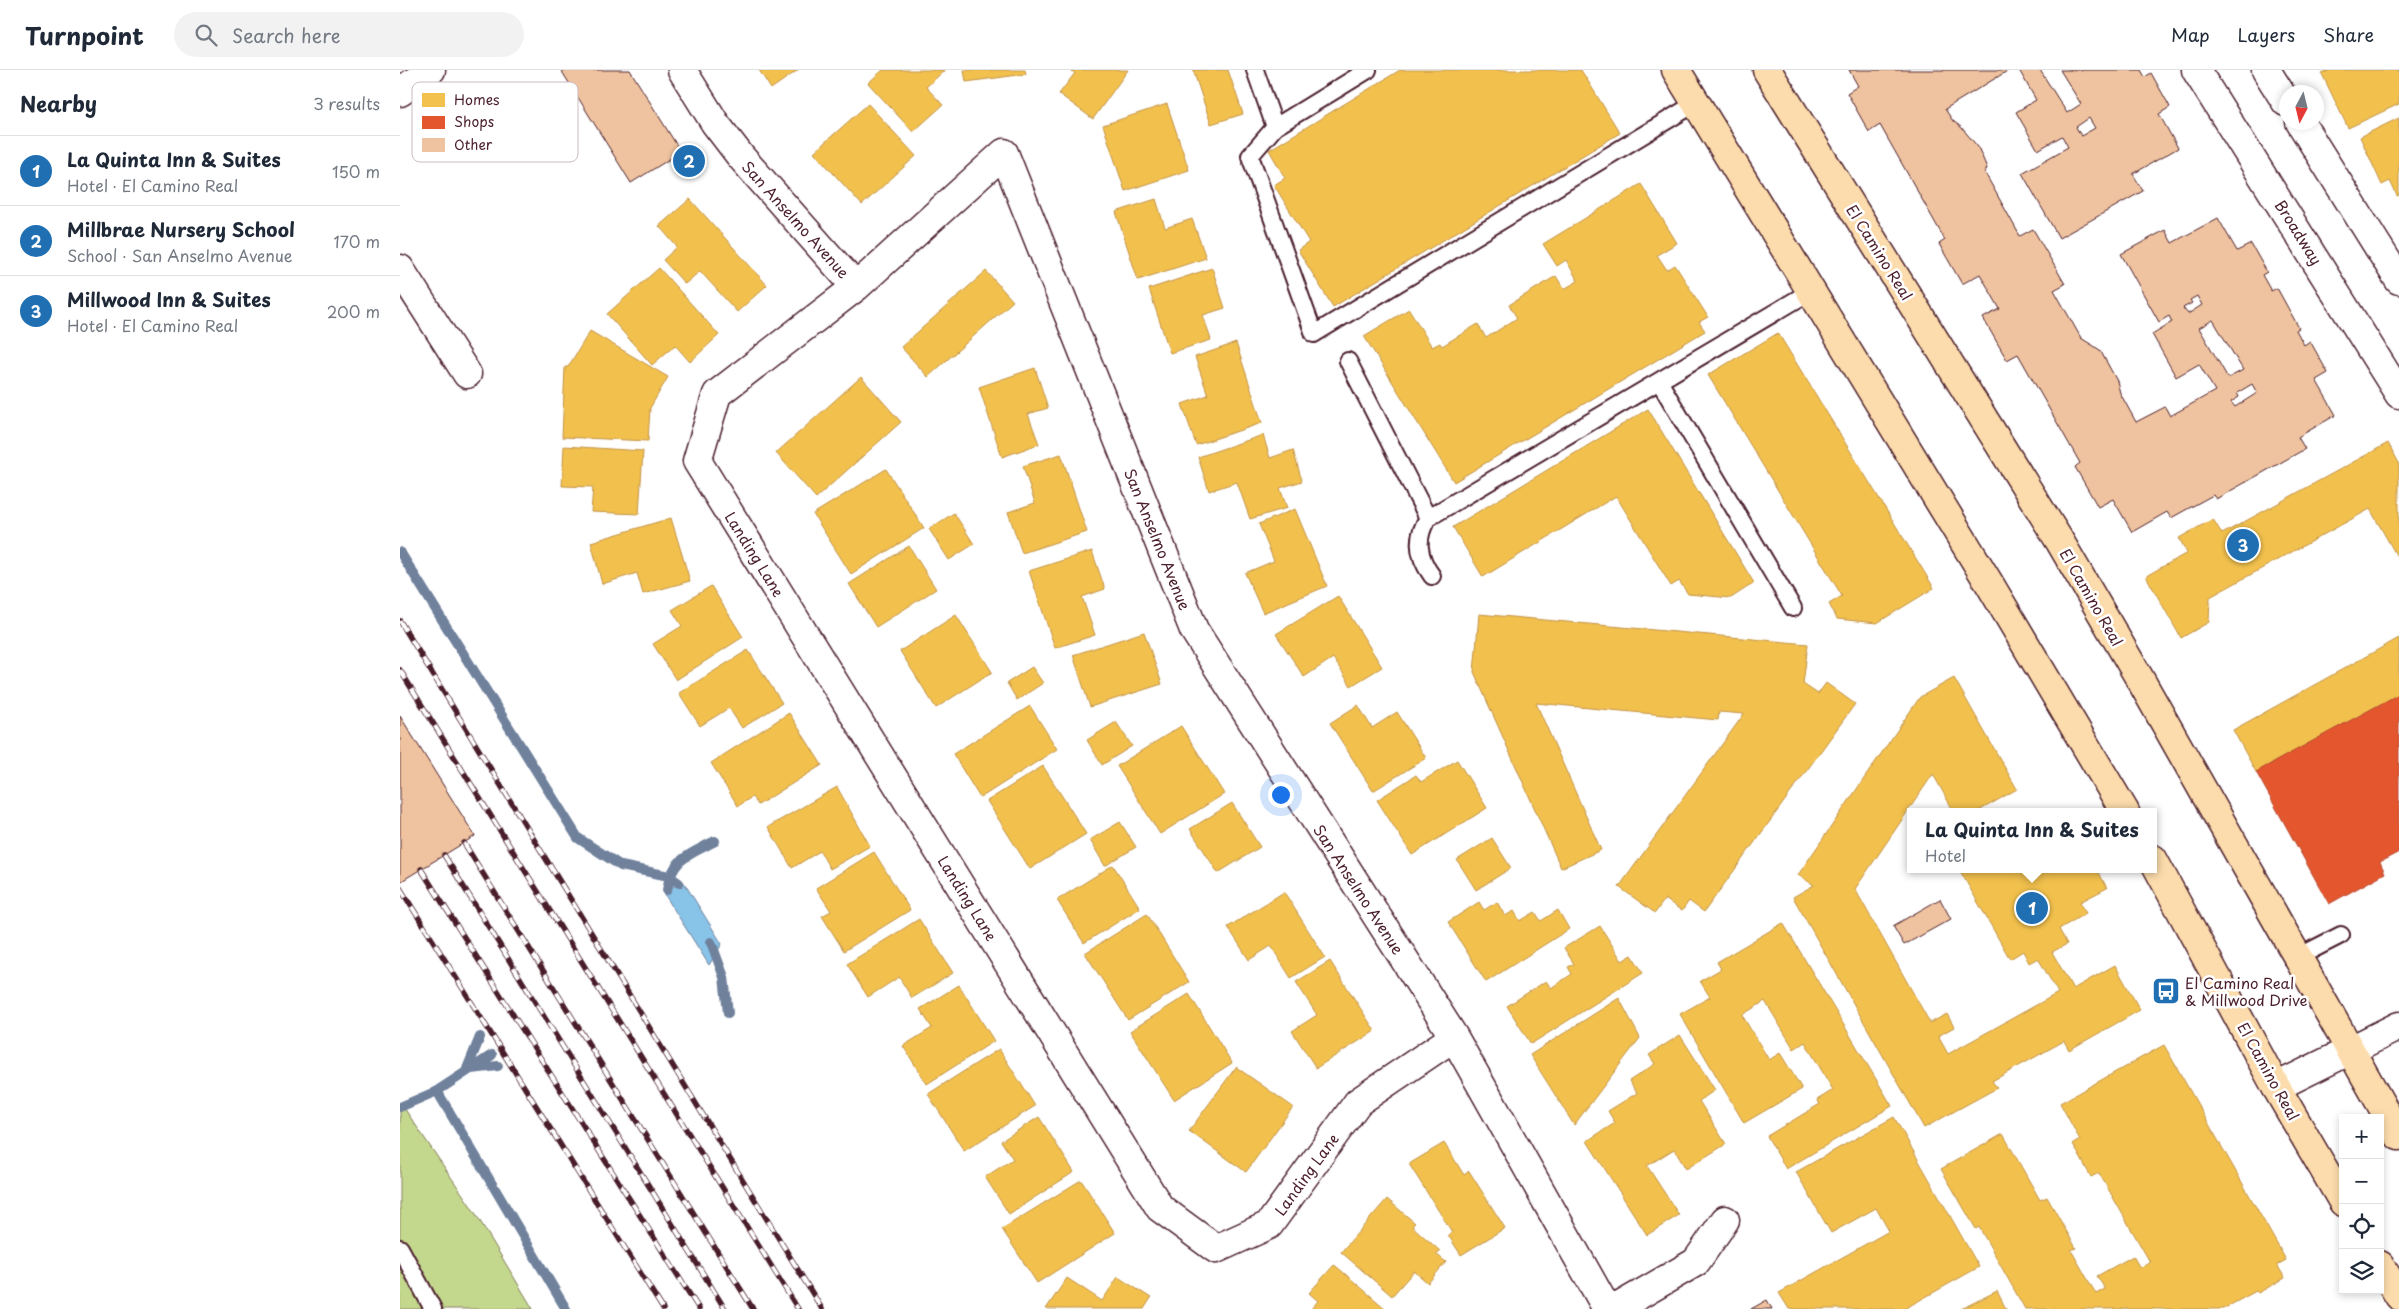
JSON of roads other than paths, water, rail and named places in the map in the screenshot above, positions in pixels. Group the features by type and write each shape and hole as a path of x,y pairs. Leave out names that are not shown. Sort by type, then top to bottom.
{"main road":[{"path":"1676,70 2123,808"},
{"name":"El Camino Real","path":"1767,70 2059,540 2399,1136"},
{"name":"El Camino Real","path":"2157,866 2276,1087 2339,1195"},
{"path":"2384,1272 2399,1296"}],"street":[{"path":"414,82 431,70"},
{"name":"San Anselmo Avenue","path":"682,70 715,123 741,157 856,287 1004,153 1194,630 1454,1037 1607,1309"},
{"name":"Broadway","path":"2196,70 2399,394"},
{"path":"2266,70 2279,91"},
{"path":"400,92 412,83"},
{"path":"2305,130 2399,280"},
{"path":"400,269 467,374"},
{"name":"Landing Lane","path":"856,287 717,394 697,461 1160,1208 1216,1249 1269,1225 1358,1102 1454,1037"},
{"path":"2276,1087 2399,1026"},
{"path":"1615,1309 1696,1262 1725,1220"},
{"path":"2395,1309 2399,1307"}],"lane":[{"path":"1255,70 1275,127"},
{"path":"1368,70 1275,127 1250,156 1314,334 1696,103"},
{"path":"1432,576 1420,557 1419,539 1428,518 1811,291"},
{"path":"1348,361 1428,518"},
{"path":"1659,381 1793,608"},
{"path":"2298,957 2341,935"},
{"path":"400,1248 433,1309"}],"water":[{"path":"683,881 722,944 709,965 663,892"}],"waterway":[{"path":"400,552 578,838 621,866 669,876 679,883"},
{"path":"667,890 669,879 678,864 690,854 715,841"},
{"path":"711,942 724,977 728,1013"},
{"path":"467,1069 480,1037"},
{"path":"400,1107 437,1091 492,1055"},
{"path":"471,1069 498,1066"},
{"path":"437,1091 566,1309"}],"railway":[{"path":"400,621 822,1309"},
{"path":"400,670 798,1309"},
{"path":"464,843 753,1309"},
{"path":"444,855 725,1309"},
{"path":"421,869 699,1309"},
{"path":"400,888 663,1309"}],"place":[{"name":"Millbrae Nursery School","path":"689,161"},
{"name":"Millwood Inn & Suites","path":"2243,545"},
{"name":"La Quinta Inn & Suites","path":"2032,908"},
{"name":"El Camino Real & Millwood Drive","path":"2166,991"}]}
